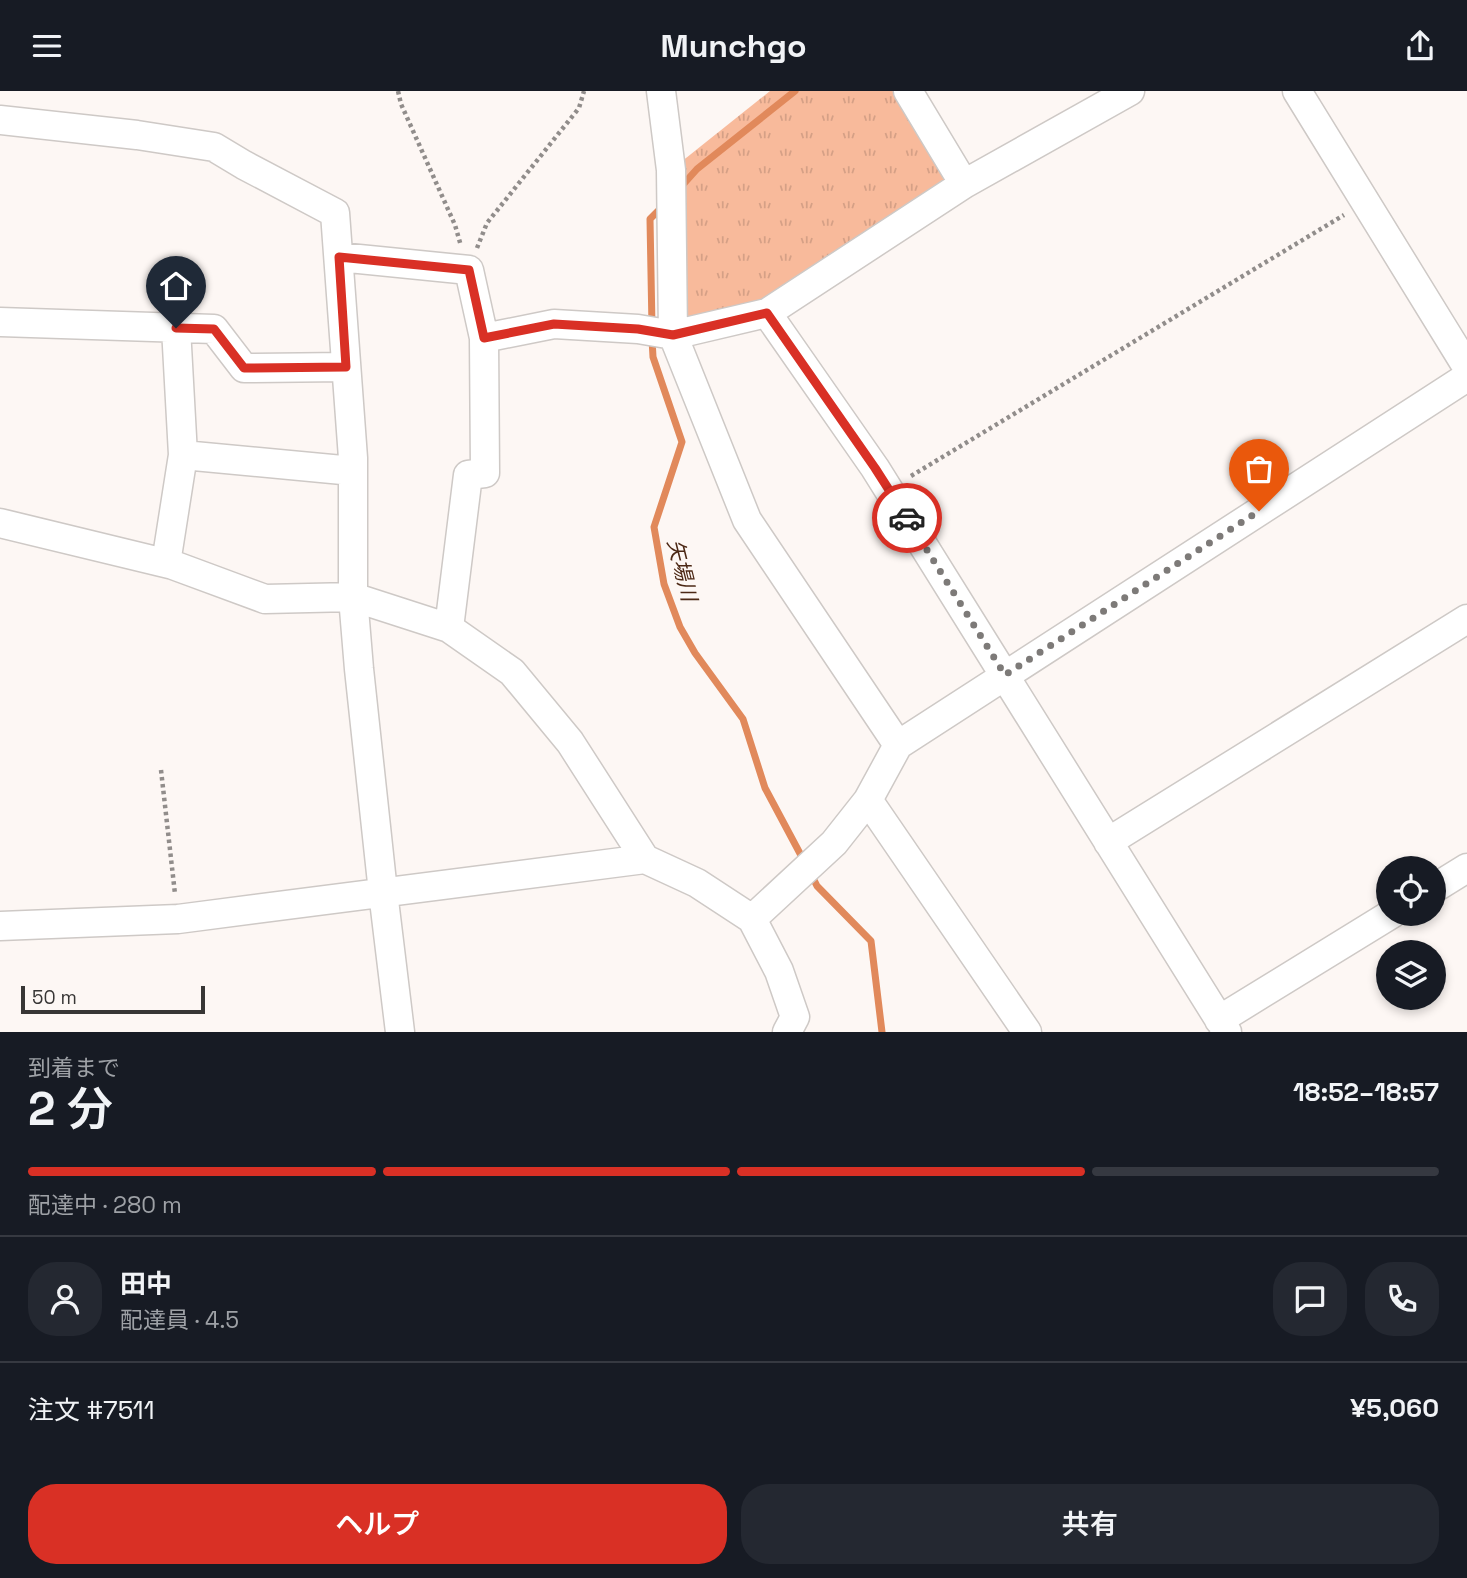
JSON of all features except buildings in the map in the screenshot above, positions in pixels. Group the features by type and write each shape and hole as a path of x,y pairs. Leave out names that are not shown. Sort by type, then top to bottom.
{"street":[{"path":"661,91 671,170 673,335 747,520 898,745"},
{"path":"908,91 964,184"},
{"path":"484,338 554,324 638,329 673,335 767,313 964,184 1130,91"},
{"path":"1297,91 1467,367"},
{"path":"0,120 137,135 214,148 335,213 353,471 353,597 400,1032"},
{"path":"339,257 469,270 484,338 485,473 468,475 449,628"},
{"path":"767,313 889,489 1223,1026 1376,924"},
{"path":"0,322 214,329 244,368 346,367"},
{"path":"166,563 183,455 176,328"},
{"path":"752,919 834,843 869,800 898,745 1467,377"},
{"path":"183,455 353,471"},
{"path":"0,523 166,563 265,599 353,597 449,628 512,672 570,742 645,859"},
{"path":"1108,842 1467,619"},
{"path":"869,800 1027,1032"},
{"path":"0,926 178,919 645,859 697,883 752,919 779,971 795,1017 787,1032"},
{"path":"1446,881 1467,868"}],"path":[{"path":"398,91 401,104 455,225 469,270"},
{"path":"469,270 487,223 579,107 584,91"},
{"path":"889,489 1366,202"},
{"path":"161,770 178,919"}],"green space":[{"path":"770,91 908,91 964,184 767,313 673,335 671,170"}],"waterway":[{"name":"矢場川","path":"680,188 697,169 795,91"},
{"name":"矢場川","path":"652,327 650,219 662,207"},
{"name":"矢場川","path":"652,339 653,357 682,442 654,527 664,584 680,627 695,653 743,719 765,788 804,861"},
{"name":"矢場川","path":"810,872 817,886 871,941 882,1032"}],"way so far":[{"path":"907,518 1005,675 1259,511"}],"route":[{"path":"176,328 214,329 244,368 346,367 339,257 469,270 484,338 554,324 638,329 673,335 767,313 907,518"}]}
